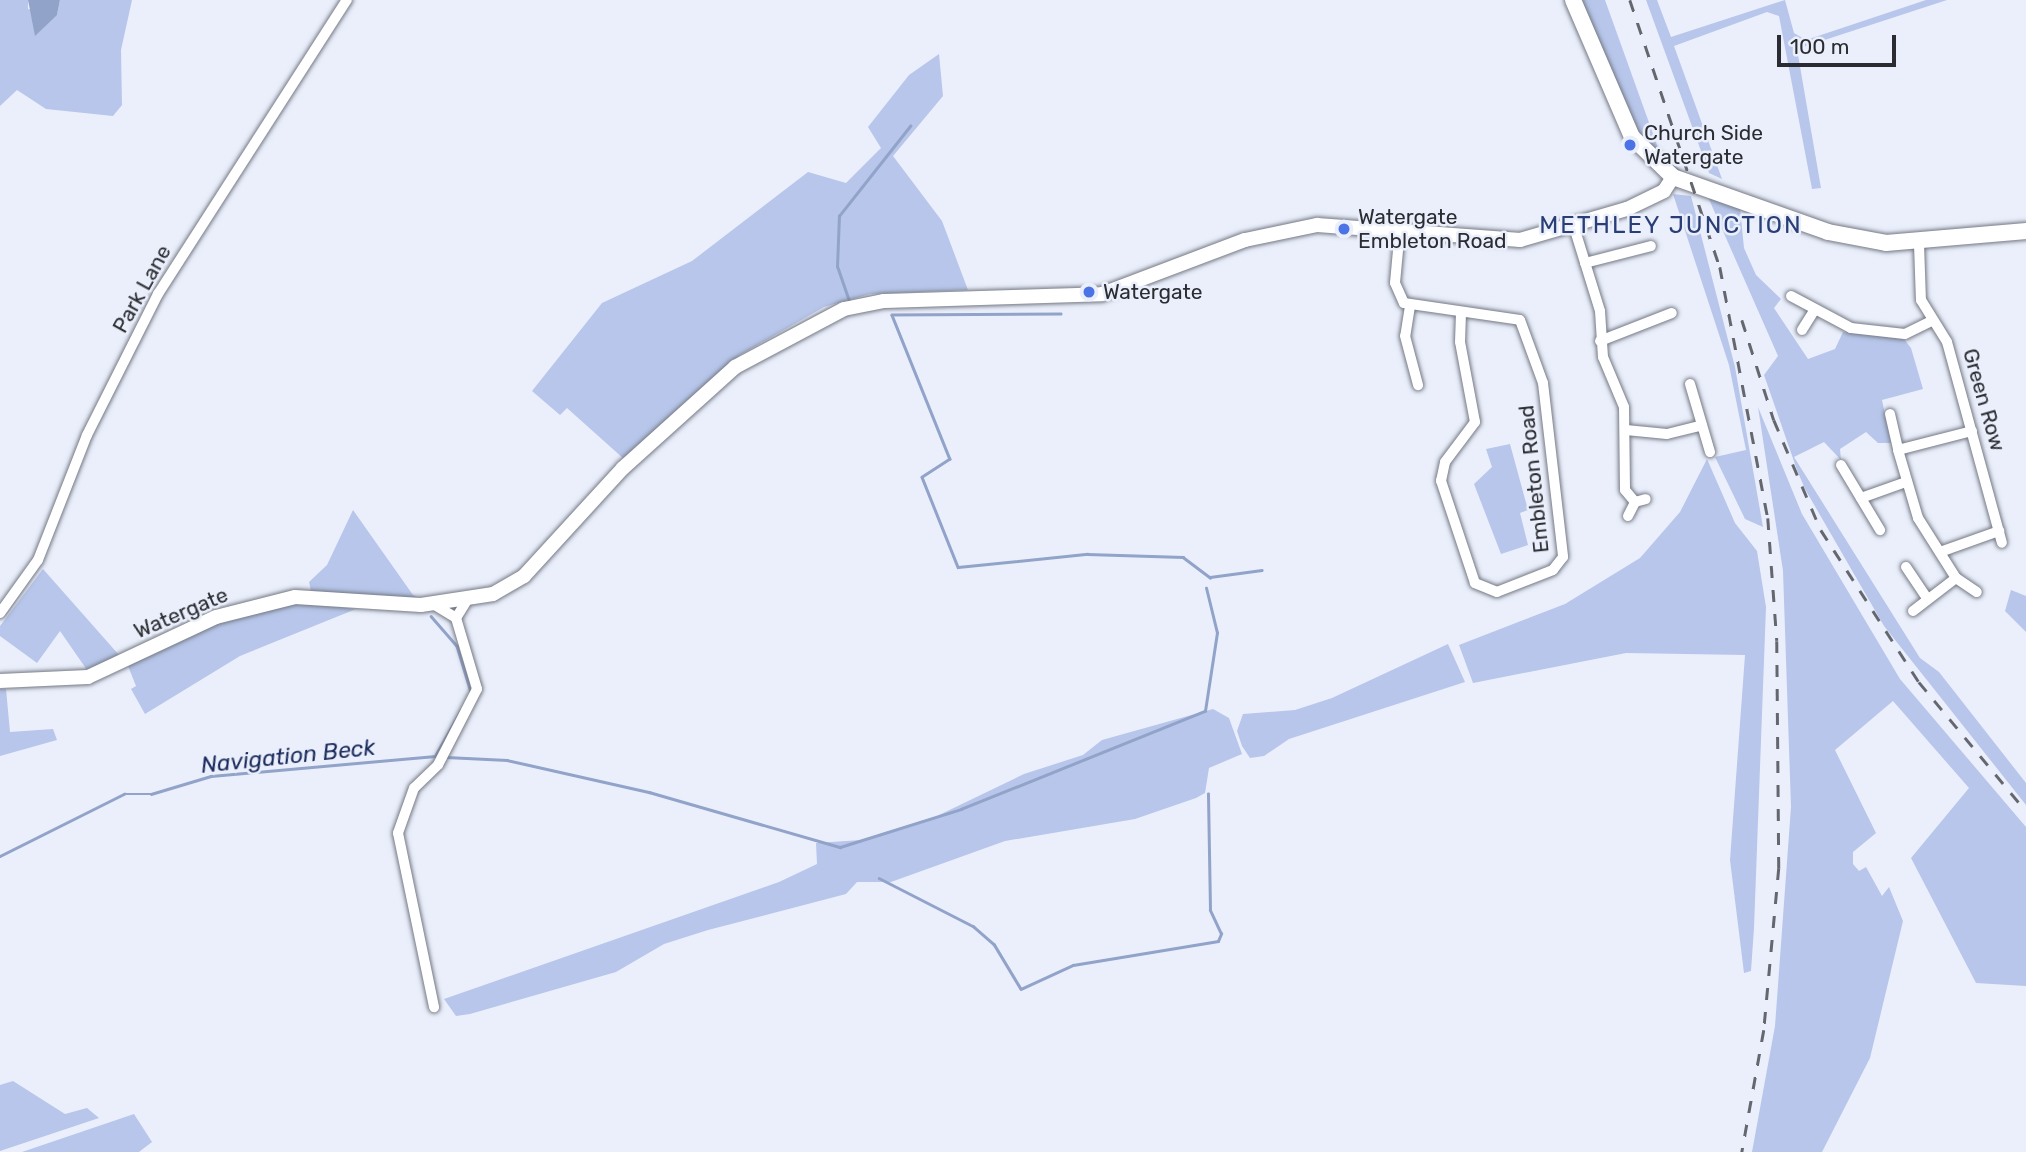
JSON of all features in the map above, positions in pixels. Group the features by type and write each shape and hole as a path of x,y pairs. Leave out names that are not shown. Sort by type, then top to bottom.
{"main road":[{"path":"1573,0 1632,137 1673,177 1828,232 1919,244 2026,231"},
{"path":"466,602 524,576 623,468 735,367 844,309 884,301 1071,299 1137,283 1268,233 1336,224 1400,229 1496,242 1574,227 1656,196 1673,177"},
{"name":"Watergate","path":"0,681 88,677 216,617 295,597 433,604 466,602"}],"street":[{"name":"Park Lane","path":"0,613 38,560 87,435 158,293 347,0"},
{"path":"1574,227 1600,311 1600,341 1626,430 1625,490 1635,502"},
{"path":"1400,229 1395,283 1410,306 1405,335 1418,385"},
{"name":"Green Row","path":"1919,244 1921,300 1947,342 2002,543"},
{"path":"1585,263 1651,246"},
{"path":"1791,296 1844,326 1899,334 1933,321"},
{"name":"Embleton Road","path":"1410,306 1461,312 1520,320 1547,408 1563,556 1553,570 1497,592 1475,583 1441,481 1445,462 1475,422 1460,342 1461,312"},
{"path":"1802,330 1814,311"},
{"path":"1600,341 1672,313"},
{"path":"1690,384 1710,452"},
{"path":"1889,414 1906,482 1940,552 1956,578 1977,592"},
{"path":"1626,430 1667,434 1702,425"},
{"path":"1898,450 1972,431"},
{"path":"1841,466 1880,530"},
{"path":"1861,498 1906,482"},
{"path":"1628,516 1635,502 1646,499"},
{"path":"1940,552 1999,531"},
{"path":"1906,567 1927,598"},
{"path":"1913,611 1956,578"},
{"path":"456,618 466,602"},
{"path":"433,604 456,618 475,678 474,700 438,765 414,788 397,847 434,1007"}],"shaded area":[{"path":"0,0 28,0 28,9 57,15 60,0 132,0 121,50 122,105 113,116 46,109 17,90 0,106"},
{"path":"28,0 60,0 57,15 35,36"},
{"path":"1581,0 1605,0 1661,156 1690,177 1675,171 1637,132"},
{"path":"1646,0 1657,0 1671,37 1785,0 1794,33 1806,40 1926,0 1947,0 1797,49 1821,188 1812,189 1779,16 1767,12 1674,46 1722,179 1709,173"},
{"path":"939,54 943,96 893,156 942,221 968,290 870,294 824,307 740,355 624,459 567,408 560,415 532,391 602,303 692,261 808,172 846,183 881,148 868,127 909,75"},
{"path":"1673,194 1691,196 1735,367 1763,527 1745,519 1715,457 1746,450 1729,365"},
{"path":"1708,197 1740,208 1744,248 1756,275 1781,299 1774,308 1808,359 1835,349 1843,332 1904,339 1911,348 1923,389 1882,400 1891,443 1878,443 1866,432 1840,449 1841,460 1824,442 1794,457 1920,658 1939,672 2026,783 2026,805 1884,626 1805,489 1764,375 1778,356"},
{"path":"1758,407 1802,514 1900,679 2026,827 2026,986 1976,983 1911,858 1969,788 1893,701 1835,750 1876,833 1853,852 1853,864 1859,871 1866,867 1882,896 1889,887 1903,921 1870,1058 1822,1152 1752,1152 1775,1026 1791,807 1783,571"},
{"path":"1510,444 1528,510 1520,513 1528,545 1501,554 1474,484 1492,467 1486,449"},
{"path":"1707,459 1735,523 1757,551 1766,607 1754,928 1751,971 1744,973 1730,860 1745,655 1626,653 1473,683 1459,645 1565,604 1640,558 1680,512"},
{"path":"353,510 413,595 423,600 311,591 309,582 327,565"},
{"path":"43,569 119,655 87,670 60,631 37,663 0,636 0,626"},
{"path":"2011,590 2026,596 2026,632 2005,611"},
{"path":"295,602 356,609 240,656 145,714 131,689 136,686 128,666 206,626"},
{"path":"1448,644 1465,682 1289,739 1264,756 1250,758 1242,746 1237,731 1243,714 1295,710 1332,698"},
{"path":"0,689 6,689 10,732 53,729 57,740 0,756"},
{"path":"1213,709 1229,718 1242,754 1209,768 1205,793 1196,798 1135,819 1005,841 891,882 857,882 846,894 664,944 616,972 470,1014 456,1016 444,999 779,882 817,864 816,843 861,840 937,816 1024,774 1083,755 1102,740"},
{"path":"13,1081 65,1114 87,1108 99,1118 0,1151 0,1085"},
{"path":"134,1114 152,1142 139,1152 22,1152"}],"waterway":[{"path":"849,301 837,267 839,216 910,126"},
{"path":"1061,314 892,315 950,459 922,477 958,567 1087,554 1183,557 1210,577 1262,570"},
{"path":"446,757 507,760 649,792 840,847 961,809 1205,711 1217,633 1206,588"},
{"name":"Navigation Beck","path":"431,616 457,646 471,692"},
{"name":"Navigation Beck","path":"0,856 124,794 151,794 211,776 435,756 461,710"},
{"path":"879,878 973,926 994,944 1021,989 1073,965 1218,941 1221,934 1210,910 1208,794"}],"railway":[{"path":"1630,0 1720,267 1768,518 1777,641 1779,868 1764,1030 1742,1152"},
{"path":"1742,320 1774,420 1821,530 1919,682 2026,811"}],"place":[{"name":"Church Side Watergate","path":"1630,145"},
{"name":"Watergate Embleton Road","path":"1344,229"},
{"name":"Watergate","path":"1089,292"}],"district":[{"name":"METHLEY JUNCTION","path":"1671,226"}]}
